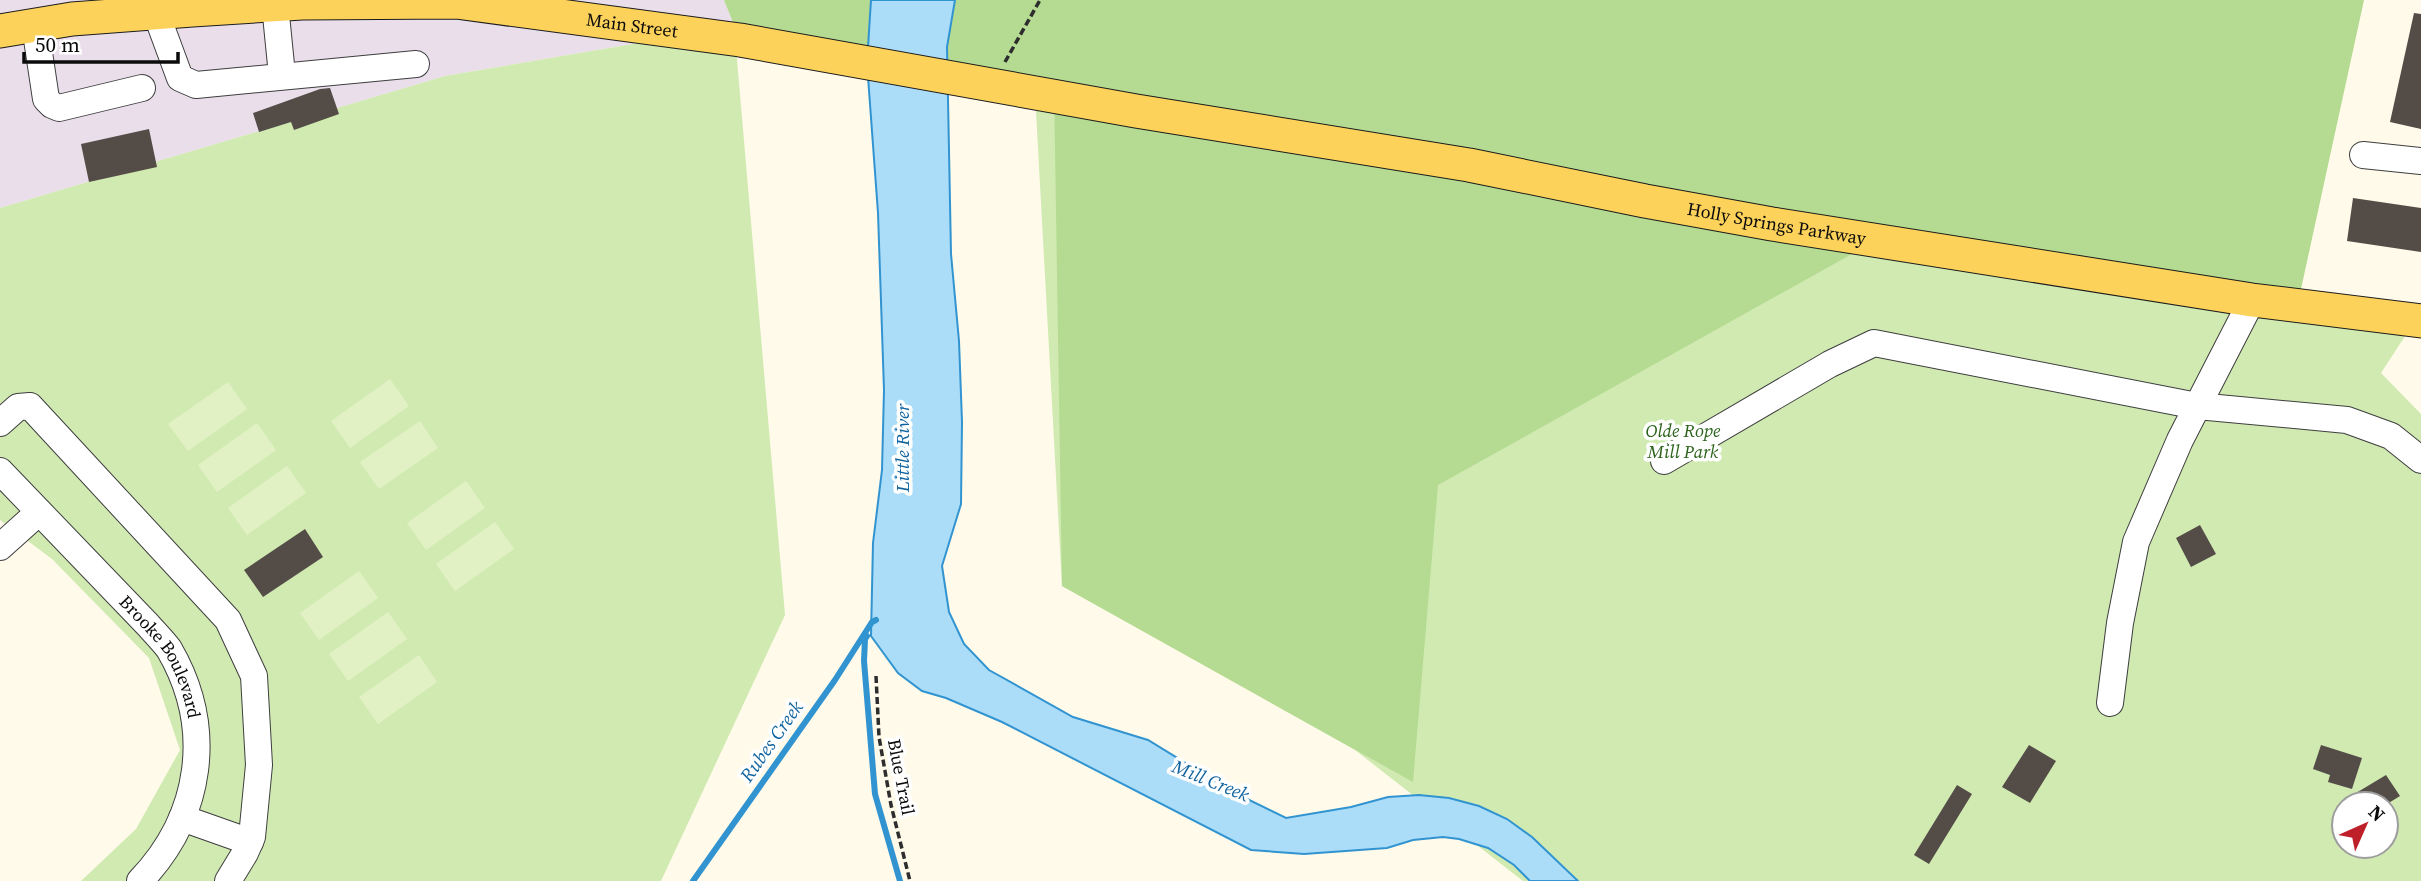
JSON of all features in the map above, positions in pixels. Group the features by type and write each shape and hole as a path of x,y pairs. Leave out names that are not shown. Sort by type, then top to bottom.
{"main road":[{"name":"Main Street","path":"0,31 72,19 156,13 191,5 456,1 602,10 740,40 1136,111"},
{"name":"Holly Springs Parkway","path":"1136,111 1469,165 1760,222 2252,300 2421,320"}],"street":[{"path":"275,5 282,75"},
{"path":"156,13 180,78 196,85 416,64"},
{"path":"35,26 46,99 52,105 60,108 142,88"},
{"path":"2362,155 2421,161"},
{"path":"2110,703 2120,623 2136,542 2180,440 2252,300"},
{"path":"1664,461 1830,364 1874,343 2197,406 2347,420 2391,436 2421,460"},
{"path":"0,424 18,407 30,406 228,620 254,676 259,765 250,842 228,881"},
{"name":"Brooke Boulevard","path":"0,471 168,648 184,680 194,719 198,761 190,798 176,834 156,864 140,881"},
{"path":"0,547 39,512"},
{"path":"182,818 250,842"}],"path":[{"path":"1003,66 1040,0"},
{"name":"Blue Trail","path":"876,677 878,737 910,881"}],"shaded area":[{"path":"0,0 724,0 734,25 445,76 0,208"}],"green space":[{"path":"724,0 2364,0 2296,312 1868,245 1438,485 1413,782 1062,586 1054,85 734,25"},
{"name":"Olde Rope Mill Park","path":"793,0 2269,258 2326,317 2409,330 2381,373 2421,414 2421,881 1523,881 1355,750 1062,586 1034,75"},
{"path":"734,25 785,615 661,881 81,881 136,829 180,750 149,658 52,559 0,520 0,208 445,76"},
{"path":"390,379 409,406 350,448 331,421"},
{"path":"228,382 247,409 188,451 168,424"},
{"path":"420,421 438,448 379,489 360,462"},
{"path":"257,423 276,450 217,492 198,465"},
{"path":"287,466 306,493 247,535 228,508"},
{"path":"466,481 485,508 426,550 407,523"},
{"path":"495,522 514,549 455,591 436,564"},
{"path":"359,571 378,598 319,640 300,613"},
{"path":"388,612 407,639 348,681 329,654"},
{"path":"419,655 437,682 378,724 359,697"}],"water":[{"name":"Mill Creek","path":"871,0 955,0 947,47 951,254 959,341 962,422 961,504 942,566 949,612 964,644 989,670 1073,717 1148,740 1233,792 1286,818 1351,807 1388,797 1419,795 1449,798 1479,806 1507,819 1532,837 1578,881 1530,881 1514,865 1488,848 1443,837 1413,840 1387,848 1304,854 1251,850 1002,722 946,698 922,691 898,673 871,636 873,543 882,470 884,390 878,213 867,63"}],"building":[{"path":"2414,13 2421,14 2421,129 2390,122"},
{"path":"330,88 339,114 294,130 291,122 259,132 253,113 320,89"},
{"path":"149,129 157,167 89,182 81,144"},
{"path":"2353,198 2421,208 2421,252 2347,241"},
{"path":"2200,525 2216,554 2191,567 2176,538"},
{"path":"305,529 323,557 263,597 244,570"},
{"path":"2029,745 2056,761 2030,803 2002,787"},
{"path":"2321,745 2362,758 2352,789 2328,782 2330,775 2313,769"},
{"path":"2386,775 2396,790 2361,790"},
{"path":"1957,785 1972,794 1929,864 1914,855"}],"waterway":[{"name":"Rubes Creek","path":"693,881 835,680 872,622 876,620"},
{"name":"Little River","path":"867,636 864,661 875,794 900,881"}]}
